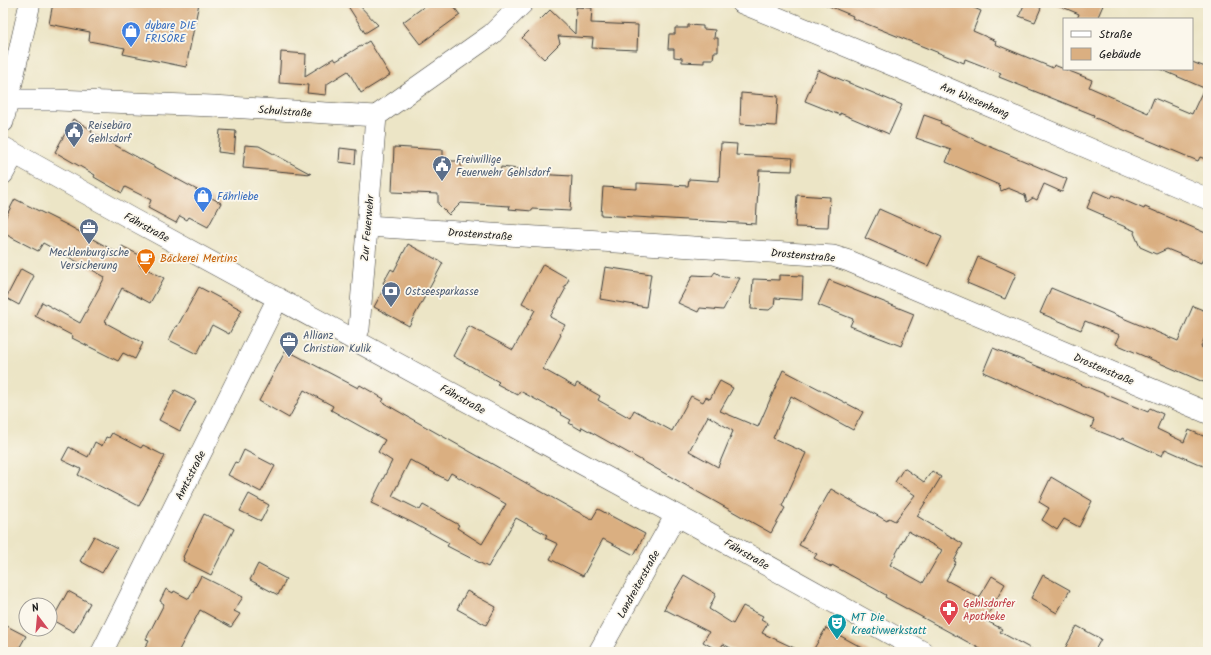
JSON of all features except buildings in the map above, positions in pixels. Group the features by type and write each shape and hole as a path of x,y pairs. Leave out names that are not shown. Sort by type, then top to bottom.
{"street":[{"path":"3,122 30,3"},
{"path":"376,116 492,34 522,3"},
{"name":"Am Wiesenhang","path":"742,3 921,76 1208,199"},
{"name":"Schulstraße","path":"8,100 56,100 213,106 376,116"},
{"name":"Zur Feuerwehr","path":"353,339 359,329 376,116"},
{"path":"3,174 8,150"},
{"name":"Fährstraße","path":"8,150 676,515 923,652"},
{"name":"Drostenstraße","path":"367,226 833,256 1208,413"},
{"name":"Amtsstraße","path":"102,652 278,298"},
{"name":"Landreiterstraße","path":"599,652 676,515"}],"place":[{"name":"dybare DIE FRISÖRE","path":"131,48"},
{"name":"Reisebüro Gehlsdorf","path":"74,148"},
{"name":"Freiwillige Feuerwehr Gehlsdorf","path":"442,182"},
{"name":"Fährliebe","path":"203,213"},
{"name":"Mecklenburgische Versicherung","path":"89,245"},
{"name":"Bäckerei Mertins","path":"146,275"},
{"name":"Ostseesparkasse","path":"391,308"},
{"name":"Allianz Christian Kulik","path":"289,358"},
{"name":"Gehlsdorfer Apotheke","path":"949,626"},
{"name":"MT Die Kreativwerkstatt","path":"837,640"}]}
